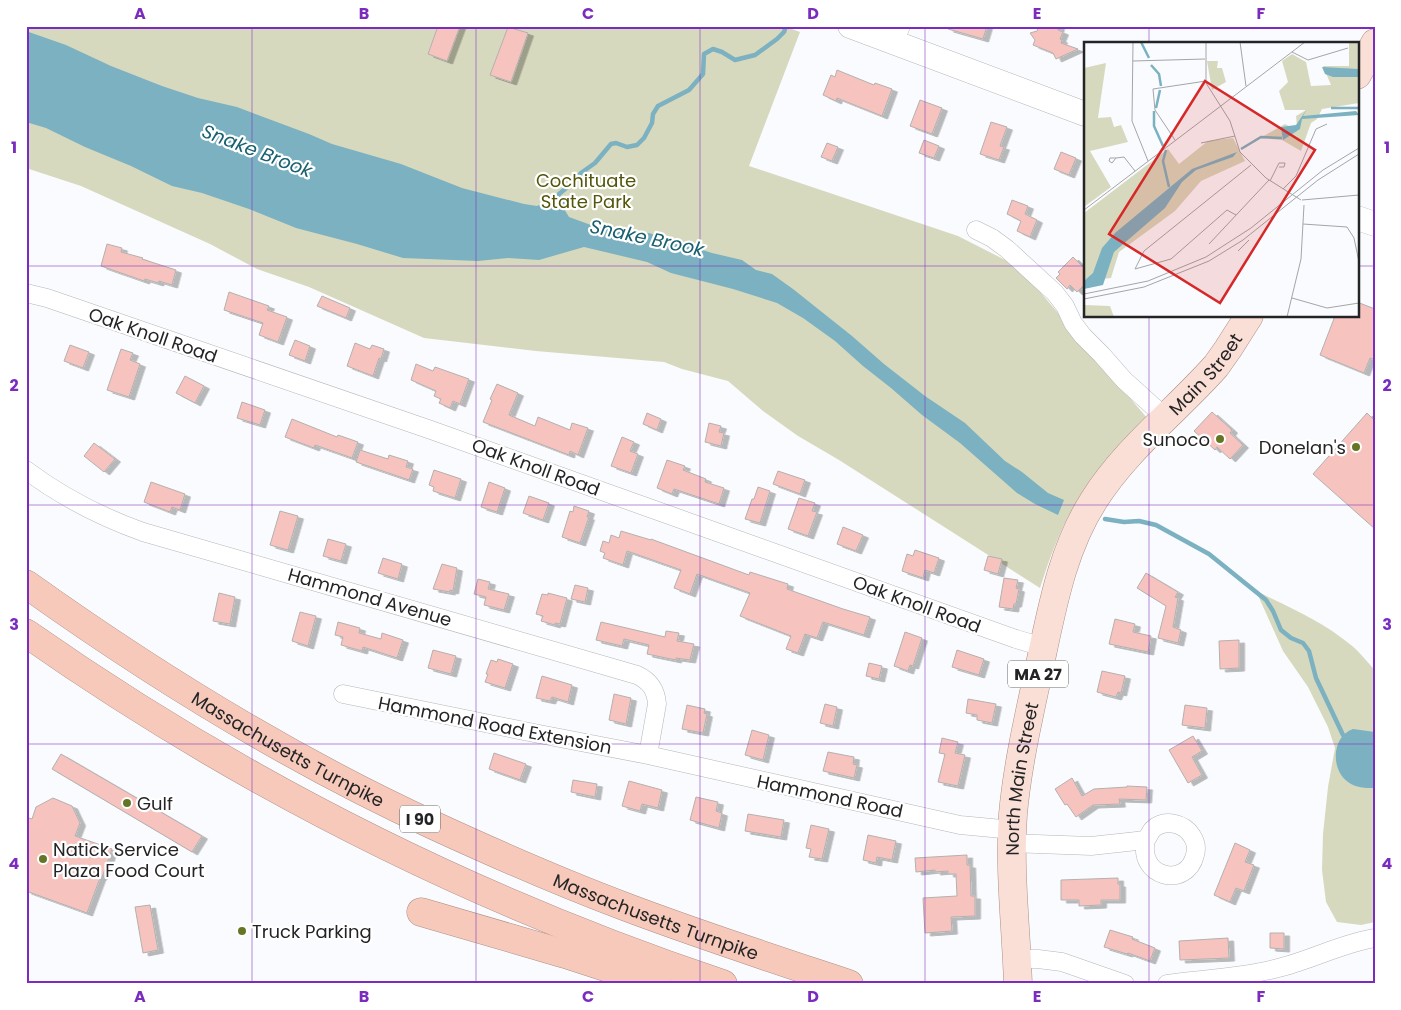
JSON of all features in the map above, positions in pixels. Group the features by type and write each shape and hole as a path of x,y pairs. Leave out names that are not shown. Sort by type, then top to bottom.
{"highway":[{"name":"Massachusetts Turnpike","path":"26,584 114,644 248,728 332,774 434,826 531,869 627,908 849,984"},
{"name":"I 90","path":"26,633 96,681 187,738 278,790 372,839 515,905 620,947 723,984"},
{"path":"421,912 565,954 657,984"}],"main road":[{"path":"850,26 897,34 1084,114"},
{"path":"1358,73 1375,43"},
{"path":"1358,218 1375,224"},
{"name":"Main Street","path":"1082,521 1113,473 1222,358 1248,318"},
{"name":"North Main Street","path":"1018,972 1012,837 1017,782 1060,577 1082,521"}],"street":[{"path":"976,230 992,238 1007,249 1055,293 1083,336 1124,380 1166,418"},
{"name":"Oak Knoll Road","path":"26,293 47,298 431,430 1025,642 1044,647"},
{"name":"Hammond Avenue","path":"26,470 77,503 143,532 619,668 643,677 655,691 658,704 648,755"},
{"name":"Hammond Road Extension","path":"343,694 525,732 648,755"},
{"name":"Hammond Road","path":"648,755 1012,837 1090,846 1146,840"},
{"path":"1167,984 1284,967 1354,943 1375,938"},
{"path":"1018,972 1038,959 1062,962 1125,984"}],"green space":[{"name":"Cochituate State Park","path":"26,26 784,26 800,32 749,166 958,236 1019,267 1147,418 1082,494 1075,505 1058,539 1040,588 798,436 763,411 728,381 682,369 664,362 536,351 424,338 309,287 257,269 210,244 81,186 26,168"},
{"path":"1256,591 1305,615 1340,636 1375,670 1375,922 1361,925 1337,922 1326,902 1322,870 1323,834 1328,787 1335,748 1328,727 1308,687 1283,651"}],"water":[{"path":"26,31 66,45 111,66 162,86 198,98 237,107 332,144 401,164 462,188 537,206 559,194 565,199 564,209 569,217 591,225 649,233 712,253 742,260 756,270 772,274 925,396 965,423 1005,461 1048,493 1064,500 1058,515 1017,493 960,443 922,415 835,341 803,318 777,303 671,273 647,262 584,247 539,260 508,258 478,261 403,258 296,228 202,193 172,186 46,128 26,122"},
{"path":"1353,729 1375,732 1375,788 1351,784 1342,776 1338,769 1336,761 1337,745 1346,733"}],"building":[{"path":"438,26 460,26 447,61 428,54"},
{"path":"949,26 987,26 983,39 948,29"},
{"path":"1039,26 1059,26 1058,30 1063,32 1060,39 1062,40 1061,43 1078,49 1056,59 1053,53 1033,45 1035,40 1030,33 1037,31"},
{"path":"508,27 528,33 511,82 490,75"},
{"path":"837,70 874,85 875,83 892,89 882,116 837,98 836,101 823,95 831,75 835,77"},
{"path":"920,100 942,108 932,134 910,126"},
{"path":"991,122 1007,127 1000,146 1004,147 999,160 980,154"},
{"path":"924,140 939,146 934,158 919,153"},
{"path":"827,143 838,147 832,161 821,157"},
{"path":"1061,152 1076,158 1069,175 1054,169"},
{"path":"1012,200 1028,206 1025,214 1037,220 1030,237 1017,231 1021,221 1007,214"},
{"path":"107,244 122,248 121,252 176,270 172,285 145,279 144,281 101,266"},
{"path":"1073,257 1084,268 1084,285 1077,292 1070,285 1067,289 1056,278 1060,274 1058,272"},
{"path":"229,292 269,306 267,310 287,317 278,342 259,335 263,323 224,310"},
{"path":"322,296 350,308 346,318 317,306"},
{"path":"1358,302 1375,309 1375,360 1370,358 1364,373 1320,355 1334,318 1358,318"},
{"path":"295,340 310,346 305,361 289,355"},
{"path":"355,343 370,349 372,345 384,349 373,376 347,366"},
{"path":"70,345 89,352 83,368 64,361"},
{"path":"121,349 133,353 130,360 140,364 129,397 107,390"},
{"path":"416,364 433,371 435,367 469,379 460,404 453,401 450,408 439,403 441,399 434,396 436,391 411,380"},
{"path":"185,376 204,386 195,403 176,393"},
{"path":"497,384 518,393 509,415 535,426 538,417 570,430 572,423 588,428 578,455 570,451 569,455 483,422"},
{"path":"242,402 265,410 260,425 237,418"},
{"name":"Sunoco","path":"1212,412 1232,430 1230,433 1243,445 1230,459 1217,447 1215,450 1194,431"},
{"path":"647,413 661,419 657,430 643,424"},
{"name":"Donelan's","path":"1367,413 1375,421 1375,529 1313,474"},
{"path":"292,419 337,437 338,435 358,442 352,458 315,445 314,448 285,437"},
{"path":"709,423 721,426 719,432 724,433 721,446 705,442"},
{"path":"622,437 634,442 630,451 638,454 631,473 611,466"},
{"path":"94,443 115,459 104,472 84,456"},
{"path":"360,450 388,459 389,455 408,461 406,467 413,469 409,480 356,462"},
{"path":"667,460 685,466 683,470 706,479 705,482 724,488 719,504 674,489 672,494 657,488"},
{"path":"434,470 461,479 455,498 433,491 434,487 429,485"},
{"path":"778,471 805,480 800,494 773,484"},
{"path":"151,482 185,494 180,510 172,507 170,512 144,502"},
{"path":"489,482 505,488 497,512 481,507"},
{"path":"758,487 770,491 760,523 745,519"},
{"path":"529,496 549,503 543,520 523,513"},
{"path":"799,498 815,503 812,511 817,512 808,536 788,529"},
{"path":"574,506 589,511 587,517 589,517 580,543 562,537 570,511 573,512"},
{"path":"280,511 298,516 288,550 270,545"},
{"path":"843,527 863,535 856,551 837,544"},
{"path":"621,531 651,539 749,575 750,572 788,584 787,589 870,617 864,635 823,622 817,638 805,634 798,653 786,649 791,636 740,616 750,593 697,574 690,594 674,588 681,570 627,551 623,565 603,558 605,553 600,551 603,541 609,543 611,535 619,538"},
{"path":"328,539 346,544 341,561 323,556"},
{"path":"915,550 939,558 934,573 925,570 923,578 902,571 907,554 913,556"},
{"path":"988,556 1002,559 998,574 984,570"},
{"path":"383,558 402,564 398,579 378,573"},
{"path":"442,564 457,568 453,591 433,589"},
{"path":"1146,573 1178,592 1175,597 1178,598 1173,627 1181,630 1178,643 1158,638 1166,606 1137,588"},
{"path":"1004,578 1018,580 1016,588 1019,589 1013,609 999,607"},
{"path":"478,579 490,582 488,589 509,594 504,610 484,605 486,597 474,594"},
{"path":"575,585 588,588 585,602 571,599"},
{"path":"219,593 235,597 230,624 213,621"},
{"path":"548,593 567,598 560,624 555,623 555,625 541,621 543,616 536,614 542,594 548,595"},
{"path":"300,612 316,616 308,646 292,641"},
{"path":"1115,619 1135,624 1133,632 1151,636 1148,652 1109,644"},
{"path":"338,622 360,628 359,633 381,639 382,633 403,640 397,658 363,647 362,651 341,645 343,637 335,635"},
{"path":"601,622 665,637 666,631 679,633 677,641 694,644 690,660 676,658 676,660 647,654 649,645 624,639 622,646 596,640"},
{"path":"905,632 922,638 913,666 910,665 908,671 894,666"},
{"path":"1239,640 1239,668 1220,669 1219,641"},
{"path":"433,650 456,656 451,674 428,668"},
{"path":"957,650 984,659 979,675 952,667"},
{"path":"498,659 513,664 505,688 485,682 491,660 497,662"},
{"path":"869,663 882,666 879,679 866,676"},
{"path":"1102,671 1125,676 1121,693 1118,692 1116,697 1097,692"},
{"path":"542,676 572,685 568,702 552,697 550,701 536,698"},
{"path":"614,694 631,698 626,724 609,720"},
{"path":"968,699 996,704 992,723 977,720 977,715 966,713"},
{"path":"825,704 837,707 833,726 820,723"},
{"path":"687,705 705,709 704,713 707,714 703,733 682,729"},
{"path":"1185,705 1207,708 1205,728 1182,725"},
{"path":"752,730 769,735 763,760 745,755"},
{"path":"1193,736 1202,751 1192,757 1202,775 1188,783 1169,750"},
{"path":"942,738 958,742 955,753 965,755 958,786 938,782 945,754 939,753"},
{"path":"828,752 854,757 853,764 857,765 854,778 823,771"},
{"path":"494,753 526,764 520,780 489,769"},
{"name":"Gulf","path":"61,754 202,836 192,852 52,769"},
{"path":"1072,778 1082,796 1094,789 1127,786 1147,787 1146,800 1119,799 1120,804 1093,805 1076,817 1067,804 1065,805 1055,789"},
{"path":"573,780 597,784 595,797 571,792"},
{"path":"629,781 662,790 658,808 642,804 640,811 622,806"},
{"path":"696,797 718,802 716,811 722,813 719,828 690,820"},
{"path":"53,798 72,806 80,823 75,836 112,849 87,913 26,891 26,817 32,819 36,807"},
{"path":"748,814 784,820 781,837 745,831"},
{"path":"811,825 829,829 822,859 809,857 811,849 806,848"},
{"path":"868,835 896,841 892,860 877,857 876,863 863,860"},
{"path":"1235,843 1250,850 1245,862 1254,865 1244,891 1236,888 1230,902 1214,895"},
{"path":"967,855 967,865 970,865 971,896 975,896 975,916 951,917 952,931 925,933 923,898 957,896 956,874 948,874 948,871 935,872 935,870 916,872 915,858"},
{"path":"1118,878 1120,900 1101,900 1101,905 1079,906 1079,900 1061,900 1061,880"},
{"path":"150,905 158,950 143,953 135,907"},
{"path":"1110,930 1133,937 1132,939 1155,948 1150,961 1104,947"},
{"path":"1270,933 1284,933 1284,949 1270,948"},
{"path":"1228,938 1229,958 1180,960 1179,941"}],"waterway":[{"path":"559,194 581,173 595,163 611,144 616,143 627,147 637,145 644,138 658,106 689,90 703,74 704,54 713,49 735,60 755,55 777,39 784,32 786,26"},
{"name":"Snake Brook","path":"1105,519 1124,522 1139,521 1156,525 1209,554 1266,600 1281,630 1291,638 1303,643 1309,651 1316,678 1346,739"}],"place":[{"name":"Sunoco","path":"1220,439"},
{"name":"Donelan's","path":"1356,447"},
{"name":"Gulf","path":"127,803"},
{"name":"Natick Service Plaza Food Court","path":"43,859"},
{"name":"Truck Parking","path":"242,931"}]}
